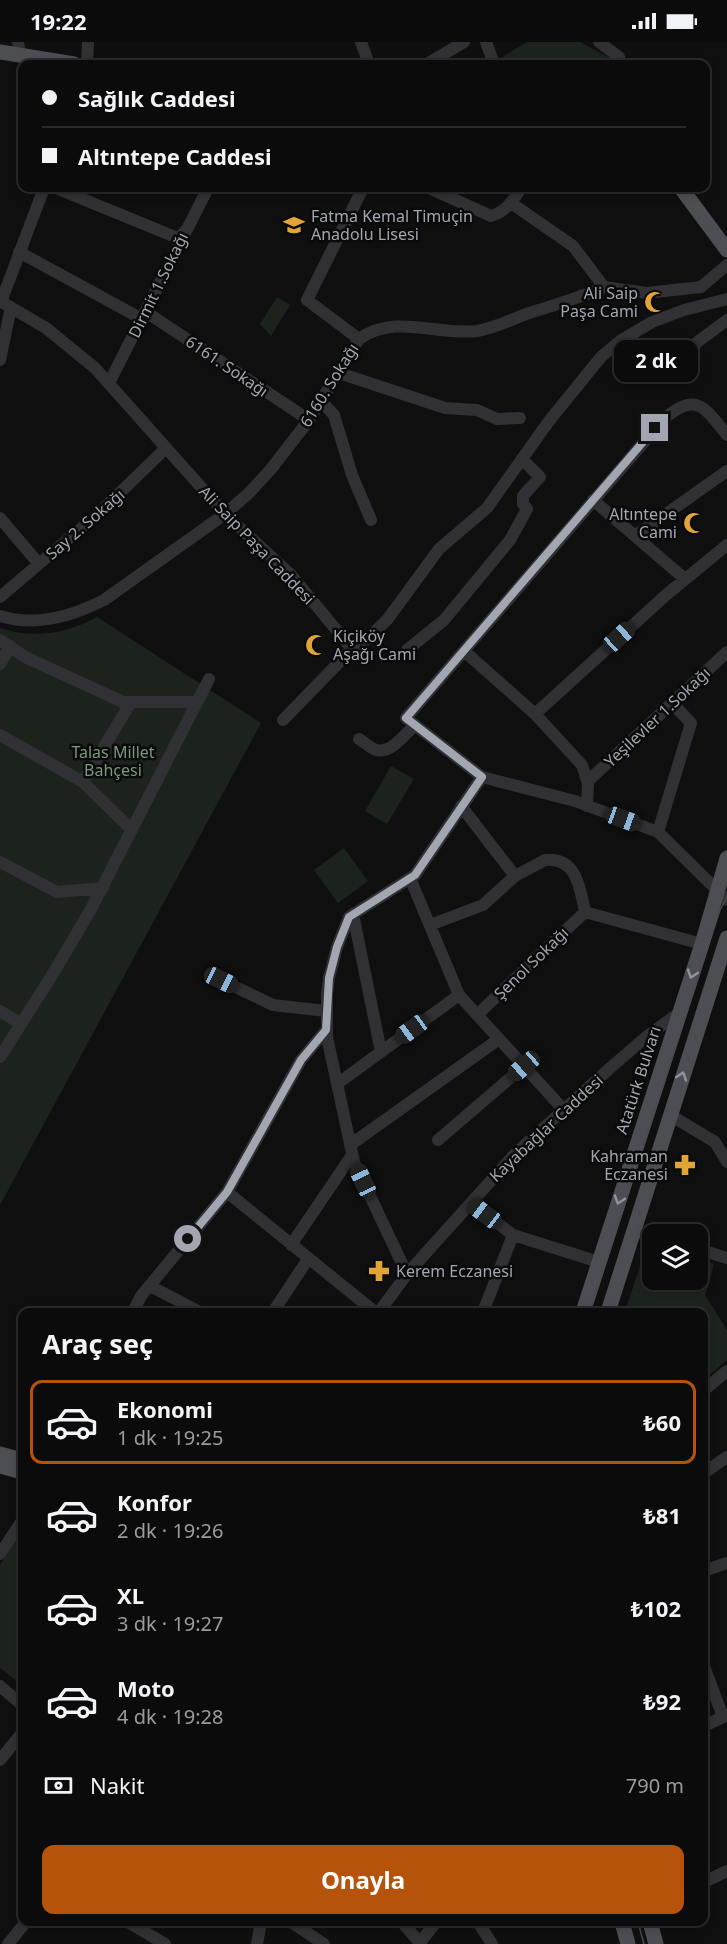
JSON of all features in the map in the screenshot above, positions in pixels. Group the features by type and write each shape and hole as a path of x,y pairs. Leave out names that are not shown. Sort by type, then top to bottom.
{"main road":[{"path":"0,52 19,49 59,60"},
{"path":"684,192 727,250"},
{"name":"Atatürk Bulvarı","path":"584,1308 702,944 722,896 727,858"},
{"path":"609,1308 727,938"},
{"path":"714,976 727,967"},
{"path":"0,1454 18,1459"},
{"path":"0,1466 18,1471"},
{"path":"623,1926 628,1944"},
{"path":"651,1926 656,1944"}],"street":[{"path":"87,60 88,42"},
{"path":"361,42 368,60"},
{"path":"434,60 464,42"},
{"path":"486,42 493,60"},
{"path":"599,42 619,57 617,60"},
{"path":"0,360 4,303 19,252 42,192"},
{"path":"66,192 180,239"},
{"name":"Dirmit 1.Sokağı","path":"109,383 206,192"},
{"name":"6160. Sokağı","path":"0,616 19,621 41,621 88,608 114,594 222,516 262,479 309,420 359,339 307,300 361,192"},
{"path":"437,192 487,216 496,215 511,203 518,192"},
{"path":"511,203 573,246 604,287"},
{"name":"6161. Sokağı","path":"19,252 144,315 309,420"},
{"path":"359,339 376,330 400,326 419,326 458,332 487,329 568,302 604,287 647,293 700,287 727,265"},
{"path":"283,720 352,649 366,640 387,620 439,549 487,508 592,366 615,344 641,327 663,317 727,299"},
{"name":"Ali Saip Paşa Caddesi","path":"4,303 63,340 109,383 222,516 292,576 352,649"},
{"path":"651,358 686,357 696,343 727,320"},
{"path":"339,374 445,408 477,410 497,419 520,418"},
{"path":"321,402 334,415 352,475 371,520"},
{"path":"359,739 375,750 384,750 393,746 464,651 593,500 675,409 691,405 705,408 727,435"},
{"name":"Say 2. Sokağı","path":"0,597 99,513 166,448"},
{"path":"407,650 444,620 510,540 527,509 523,504 523,496 540,477 522,459"},
{"path":"635,537 727,471"},
{"path":"593,500 685,579"},
{"path":"0,518 39,564"},
{"path":"535,714 685,579 727,545"},
{"path":"0,664 3,642 25,657 123,702 197,702"},
{"path":"464,651 535,714 582,765 588,781 587,806"},
{"name":"Yeşilevler 1.Sokağı","path":"588,781 727,652"},
{"path":"0,1058 59,964 102,888 209,679"},
{"path":"83,782 131,702"},
{"path":"658,832 691,723 672,703"},
{"path":"411,721 482,777 587,806 658,832 722,896"},
{"path":"0,735 83,782 132,830"},
{"path":"407,1274 354,1162 351,1150 326,1030 332,963 349,917 415,875 482,777"},
{"path":"461,807 515,876"},
{"path":"430,925 483,905 515,876 545,860 555,860 571,869 579,881 585,912 702,944"},
{"path":"0,862 57,892 102,888"},
{"path":"410,878 459,995 563,1109"},
{"name":"Şenol Sokağı","path":"477,1015 585,912"},
{"path":"353,914 381,1052"},
{"path":"221,980 273,1005 326,1011"},
{"path":"337,1084 459,995"},
{"path":"0,1011 21,1024"},
{"name":"Kayabağlar Caddesi","path":"382,1308 407,1274 515,1154 646,1037 679,1013"},
{"path":"135,1308 141,1296 227,1192 301,1060 326,1030"},
{"path":"291,1245 351,1150 499,1039"},
{"path":"438,1140 524,1066"},
{"path":"670,1115 715,1142 727,1162"},
{"path":"227,1192 370,1308"},
{"path":"471,1203 513,1235 599,1262"},
{"path":"633,1230 642,1233"},
{"path":"485,1308 513,1235"},
{"path":"708,1253 727,1258"},
{"path":"276,1308 308,1259"},
{"path":"150,1286 192,1308"},
{"path":"708,1387 727,1371"},
{"path":"708,1470 727,1457"},
{"path":"0,1554 18,1527"},
{"path":"708,1570 727,1563"},
{"path":"708,1676 725,1716 708,1724"},
{"path":"0,1686 18,1702"},
{"path":"0,1760 18,1738"},
{"path":"708,1880 727,1871"},
{"path":"8,1944 23,1926"},
{"path":"135,1926 165,1944"},
{"path":"257,1944 260,1926"},
{"path":"297,1926 324,1944"},
{"path":"405,1926 419,1943 433,1926"},
{"path":"481,1926 492,1944"}],"green space":[{"path":"527,42 580,42 612,59 503,60 502,57"},
{"path":"277,297 290,305 271,336 260,324"},
{"name":"Talas Millet Bahçesi","path":"97,617 261,723 0,1205 0,628 25,633 49,633 85,623"},
{"path":"391,766 414,779 387,824 365,811"},
{"path":"344,848 368,881 338,903 314,870"},
{"path":"642,1260 642,1290 706,1290 705,1295 727,1330 727,1360 708,1377 708,1308 626,1308"},
{"path":"708,1262 714,1264 708,1285"},
{"path":"18,1538 18,1682 0,1668 0,1565"}],"tram line":[{"path":"591,1308 720,910 727,897"},
{"path":"639,1926 644,1944"}],"place":[{"name":"Fatma Kemal Timuçin Anadolu Lisesi","path":"294,225"},
{"name":"Ali Saip Paşa Cami","path":"655,302"},
{"name":"Altıntepe Cami","path":"694,523"},
{"name":"Kiçiköy Aşağı Cami","path":"316,645"},
{"name":"Kahraman Eczanesi","path":"685,1165"},
{"name":"Kerem Eczanesi","path":"379,1271"}],"route":[{"path":"188,1239 227,1192 301,1060 326,1030 327,994 332,963 349,917 415,875 482,777 406,718 655,428"}]}
